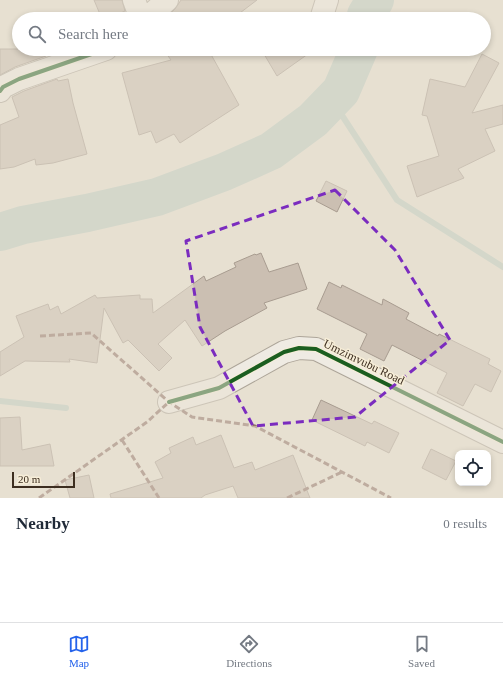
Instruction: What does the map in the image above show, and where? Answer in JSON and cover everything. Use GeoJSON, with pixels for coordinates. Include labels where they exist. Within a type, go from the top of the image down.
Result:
{"type":"FeatureCollection","features":[{"type":"Feature","properties":{"kind":"street"},"geometry":{"type":"LineString","coordinates":[[134,0],[138,12]]}},
{"type":"Feature","properties":{"kind":"street"},"geometry":{"type":"LineString","coordinates":[[154,12],[167,0]]}},
{"type":"Feature","properties":{"kind":"street"},"geometry":{"type":"LineString","coordinates":[[323,12],[327,0]]}},
{"type":"Feature","properties":{"kind":"street"},"geometry":{"type":"LineString","coordinates":[[0,91],[4,87],[19,79],[86,56]]}},
{"type":"Feature","properties":{"kind":"street","name":"Umzimvubu Road"},"geometry":{"type":"LineString","coordinates":[[169,402],[219,388],[284,352],[299,348],[316,349],[503,442]]}},
{"type":"Feature","properties":{"kind":"highlighted area"},"geometry":{"type":"Polygon","coordinates":[[[335,190],[395,250],[450,340],[355,417],[253,426],[200,327],[186,241],[335,190]]]}},
{"type":"Feature","properties":{"kind":"building"},"geometry":{"type":"Polygon","coordinates":[[[94,0],[122,0],[125,11],[123,12],[99,12],[94,0]]]}},
{"type":"Feature","properties":{"kind":"building"},"geometry":{"type":"Polygon","coordinates":[[[181,0],[257,0],[241,12],[172,12],[181,0]]]}},
{"type":"Feature","properties":{"kind":"building"},"geometry":{"type":"Polygon","coordinates":[[[0,49],[12,49],[12,56],[46,56],[15,67],[0,75],[0,49]]]}},
{"type":"Feature","properties":{"kind":"building"},"geometry":{"type":"Polygon","coordinates":[[[168,56],[212,56],[239,105],[180,143],[174,134],[156,143],[151,131],[139,135],[122,73],[171,60],[168,56]]]}},
{"type":"Feature","properties":{"kind":"building"},"geometry":{"type":"Polygon","coordinates":[[[265,56],[305,56],[277,76],[265,56]]]}},
{"type":"Feature","properties":{"kind":"building"},"geometry":{"type":"Polygon","coordinates":[[[481,56],[486,56],[499,63],[472,113],[503,105],[503,124],[485,129],[495,151],[458,169],[464,178],[417,197],[407,166],[439,156],[427,116],[422,115],[430,79],[465,87],[481,56]]]}},
{"type":"Feature","properties":{"kind":"building"},"geometry":{"type":"Polygon","coordinates":[[[57,79],[58,81],[68,79],[87,154],[53,163],[36,165],[35,159],[14,167],[0,169],[0,125],[19,117],[12,97],[57,79]]]}},
{"type":"Feature","properties":{"kind":"building"},"geometry":{"type":"Polygon","coordinates":[[[326,181],[347,191],[337,212],[316,201],[326,181]]]}},
{"type":"Feature","properties":{"kind":"building"},"geometry":{"type":"Polygon","coordinates":[[[261,253],[269,272],[298,263],[307,289],[264,303],[267,308],[225,331],[202,346],[185,320],[158,344],[172,358],[159,371],[128,340],[123,343],[104,308],[97,363],[69,359],[70,362],[25,361],[0,376],[0,352],[24,337],[16,316],[48,304],[50,310],[58,306],[61,314],[95,295],[97,298],[140,295],[140,299],[152,299],[153,313],[204,276],[206,281],[236,267],[234,263],[261,253]]]}},
{"type":"Feature","properties":{"kind":"building"},"geometry":{"type":"Polygon","coordinates":[[[329,282],[341,288],[342,285],[382,305],[383,299],[409,313],[406,319],[438,336],[439,334],[490,359],[488,364],[501,371],[491,392],[475,384],[463,406],[437,393],[447,373],[392,345],[384,361],[360,349],[367,334],[317,309],[329,282]]]}},
{"type":"Feature","properties":{"kind":"building"},"geometry":{"type":"Polygon","coordinates":[[[321,400],[372,424],[374,421],[399,433],[389,453],[367,442],[365,446],[312,420],[321,400]]]}},
{"type":"Feature","properties":{"kind":"building"},"geometry":{"type":"Polygon","coordinates":[[[20,417],[22,450],[50,444],[54,466],[0,466],[0,418],[20,417]]]}},
{"type":"Feature","properties":{"kind":"building"},"geometry":{"type":"Polygon","coordinates":[[[221,435],[234,468],[252,462],[255,470],[293,455],[310,498],[238,498],[233,486],[205,495],[201,498],[111,498],[110,494],[163,478],[155,462],[171,453],[169,448],[193,437],[196,445],[221,435]]]}},
{"type":"Feature","properties":{"kind":"building"},"geometry":{"type":"Polygon","coordinates":[[[431,449],[455,461],[446,480],[422,468],[431,449]]]}},
{"type":"Feature","properties":{"kind":"building"},"geometry":{"type":"Polygon","coordinates":[[[89,475],[94,498],[70,498],[65,480],[89,475]]]}},
{"type":"Feature","properties":{"kind":"waterway"},"geometry":{"type":"LineString","coordinates":[[368,12],[375,0]]}},
{"type":"Feature","properties":{"kind":"waterway"},"geometry":{"type":"LineString","coordinates":[[0,232],[23,225],[87,213],[157,197],[224,172],[271,151],[313,120],[341,91],[356,56]]}},
{"type":"Feature","properties":{"kind":"waterway"},"geometry":{"type":"LineString","coordinates":[[332,100],[397,200],[503,267]]}},
{"type":"Feature","properties":{"kind":"waterway"},"geometry":{"type":"LineString","coordinates":[[0,401],[66,408]]}},
{"type":"Feature","properties":{"kind":"marked path"},"geometry":{"type":"LineString","coordinates":[[40,336],[91,333],[169,402],[192,417],[255,426],[391,498]]}},
{"type":"Feature","properties":{"kind":"marked path"},"geometry":{"type":"LineString","coordinates":[[39,498],[147,422],[169,402]]}},
{"type":"Feature","properties":{"kind":"marked path"},"geometry":{"type":"LineString","coordinates":[[122,440],[159,498]]}},
{"type":"Feature","properties":{"kind":"marked path"},"geometry":{"type":"LineString","coordinates":[[287,498],[342,472]]}},
{"type":"Feature","properties":{"kind":"cycle path"},"geometry":{"type":"LineString","coordinates":[[0,91],[3,87],[19,79],[86,56]]}},
{"type":"Feature","properties":{"kind":"cycle path"},"geometry":{"type":"LineString","coordinates":[[169,402],[219,388],[284,352],[299,348],[316,349],[503,442]]}}]}
